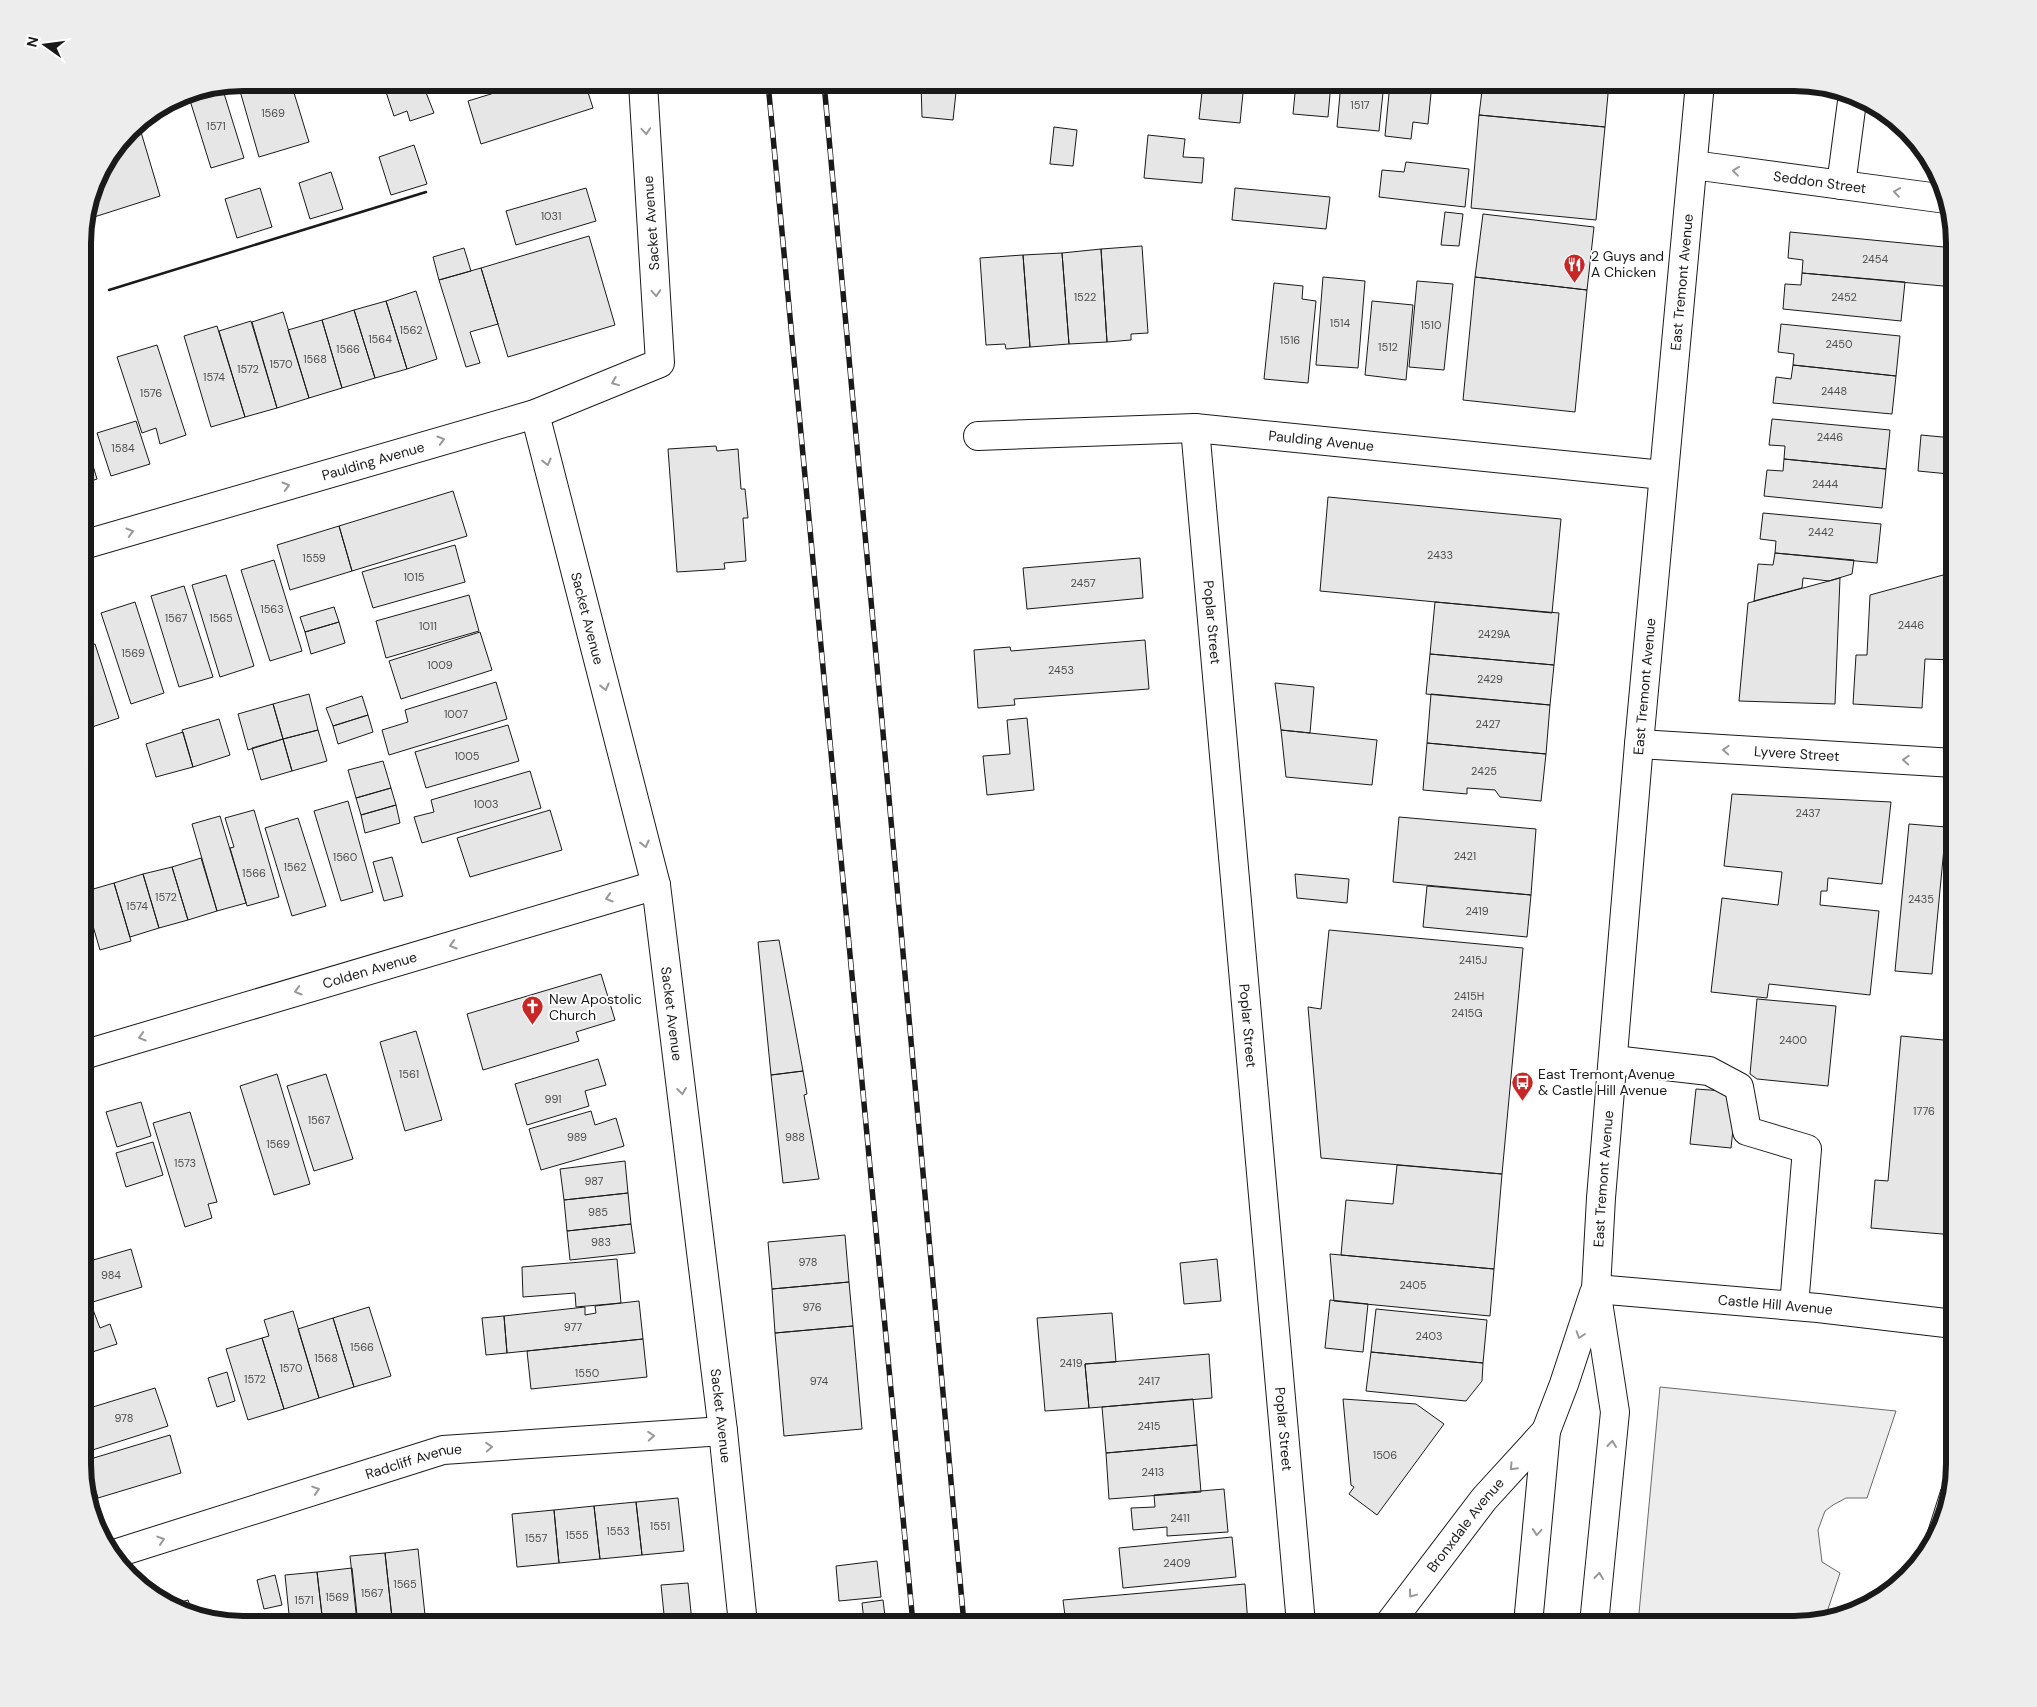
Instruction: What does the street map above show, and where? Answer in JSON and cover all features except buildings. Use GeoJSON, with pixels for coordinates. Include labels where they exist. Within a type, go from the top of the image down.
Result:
{"type":"FeatureCollection","features":[{"type":"Feature","properties":{"kind":"street","name":"East Tremont Avenue"},"geometry":{"type":"LineString","coordinates":[[1595,1616],[1615,1412],[1596,1289],[1601,1198],[1639,744],[1699,91]]}},
{"type":"Feature","properties":{"kind":"street","name":"Sacket Avenue"},"geometry":{"type":"LineString","coordinates":[[644,92],[660,364]]}},
{"type":"Feature","properties":{"kind":"street"},"geometry":{"type":"LineString","coordinates":[[1841,185],[1852,103]]}},
{"type":"Feature","properties":{"kind":"street","name":"Seddon Street"},"geometry":{"type":"LineString","coordinates":[[1693,165],[1939,198]]}},
{"type":"Feature","properties":{"kind":"street","name":"Paulding Avenue"},"geometry":{"type":"LineString","coordinates":[[92,543],[535,414],[660,364]]}},
{"type":"Feature","properties":{"kind":"street","name":"Sacket Avenue"},"geometry":{"type":"LineString","coordinates":[[535,414],[656,885],[724,1431],[742,1616]]}},
{"type":"Feature","properties":{"kind":"street","name":"Paulding Avenue"},"geometry":{"type":"LineString","coordinates":[[978,436],[1195,428],[1663,475]]}},
{"type":"Feature","properties":{"kind":"street","name":"Poplar Street"},"geometry":{"type":"LineString","coordinates":[[1195,428],[1300,1616]]}},
{"type":"Feature","properties":{"kind":"street","name":"Lyvere Street"},"geometry":{"type":"LineString","coordinates":[[1639,744],[1946,763]]}},
{"type":"Feature","properties":{"kind":"street","name":"Colden Avenue"},"geometry":{"type":"LineString","coordinates":[[92,1052],[656,885]]}},
{"type":"Feature","properties":{"kind":"street"},"geometry":{"type":"LineString","coordinates":[[1614,1060],[1709,1071],[1738,1087],[1747,1131],[1808,1149],[1794,1306]]}},
{"type":"Feature","properties":{"kind":"street","name":"East Tremont Avenue"},"geometry":{"type":"LineString","coordinates":[[1529,1616],[1546,1431],[1596,1289]]}},
{"type":"Feature","properties":{"kind":"street","name":"Castle Hill Avenue"},"geometry":{"type":"LineString","coordinates":[[1596,1289],[1794,1306],[1946,1323]]}},
{"type":"Feature","properties":{"kind":"street","name":"Radcliff Avenue"},"geometry":{"type":"LineString","coordinates":[[120,1552],[443,1450],[724,1431]]}},
{"type":"Feature","properties":{"kind":"street","name":"Bronxdale Avenue"},"geometry":{"type":"LineString","coordinates":[[1395,1616],[1484,1499],[1546,1431]]}},
{"type":"Feature","properties":{"kind":"shaded area"},"geometry":{"type":"Polygon","coordinates":[[[1660,1387],[1896,1411],[1867,1498],[1846,1498],[1833,1505],[1825,1511],[1818,1530],[1822,1562],[1840,1573],[1827,1612],[1793,1616],[1639,1616],[1660,1387]]]}},
{"type":"Feature","properties":{"kind":"railway"},"geometry":{"type":"LineString","coordinates":[[769,92],[912,1616]]}},
{"type":"Feature","properties":{"kind":"railway"},"geometry":{"type":"LineString","coordinates":[[825,92],[963,1616]]}},
{"type":"Feature","properties":{"kind":"wall"},"geometry":{"type":"LineString","coordinates":[[109,290],[426,192]]}},
{"type":"Feature","properties":{"kind":"place","name":"2 Guys and A Chicken"},"geometry":{"type":"Point","coordinates":[1575,283]}},
{"type":"Feature","properties":{"kind":"place","name":"New Apostolic Church"},"geometry":{"type":"Point","coordinates":[533,1026]}},
{"type":"Feature","properties":{"kind":"place","name":"East Tremont Avenue & Castle Hill Avenue"},"geometry":{"type":"Point","coordinates":[1522,1101]}}]}
